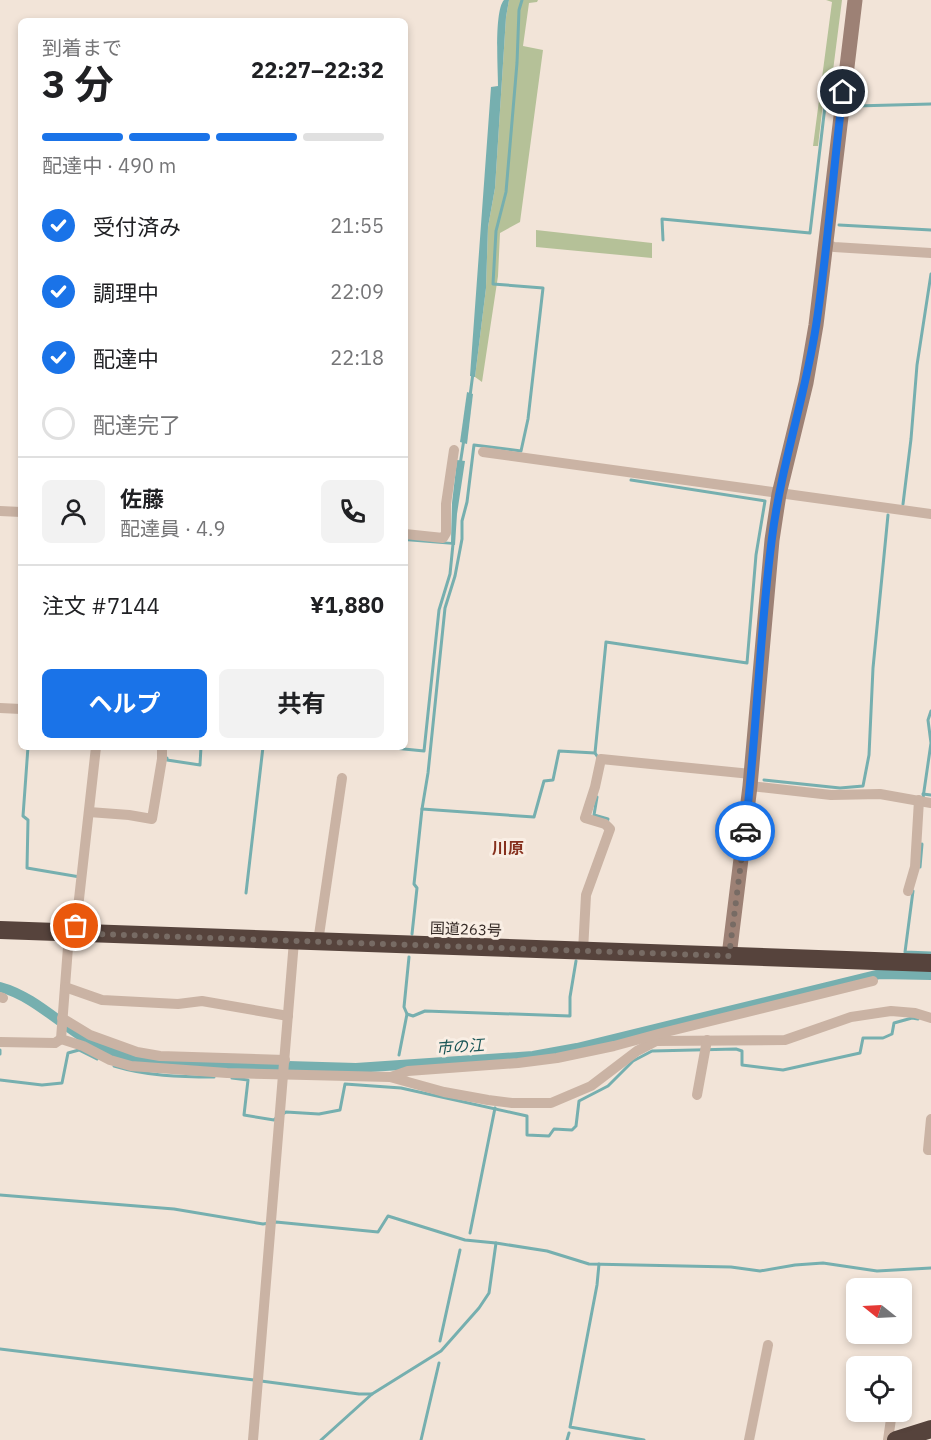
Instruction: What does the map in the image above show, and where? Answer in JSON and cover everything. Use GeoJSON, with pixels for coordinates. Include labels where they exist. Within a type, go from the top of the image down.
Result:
{"type":"FeatureCollection","features":[{"type":"Feature","properties":{"kind":"highway","name":"国道263号"},"geometry":{"type":"LineString","coordinates":[[0,930],[931,963]]}},
{"type":"Feature","properties":{"kind":"highway"},"geometry":{"type":"LineString","coordinates":[[896,1440],[931,1428]]}},
{"type":"Feature","properties":{"kind":"street"},"geometry":{"type":"LineString","coordinates":[[729,956],[751,780],[772,540],[779,494],[806,383],[816,325],[855,0]]}},
{"type":"Feature","properties":{"kind":"street"},"geometry":{"type":"LineString","coordinates":[[825,243],[834,247],[931,253]]}},
{"type":"Feature","properties":{"kind":"street"},"geometry":{"type":"LineString","coordinates":[[408,534],[442,538],[446,533],[446,504],[454,450]]}},
{"type":"Feature","properties":{"kind":"street"},"geometry":{"type":"LineString","coordinates":[[483,452],[931,514]]}},
{"type":"Feature","properties":{"kind":"street"},"geometry":{"type":"LineString","coordinates":[[0,511],[18,512]]}},
{"type":"Feature","properties":{"kind":"street"},"geometry":{"type":"LineString","coordinates":[[0,708],[18,709]]}},
{"type":"Feature","properties":{"kind":"street"},"geometry":{"type":"LineString","coordinates":[[0,1042],[55,1044],[61,1035],[69,933],[76,926],[92,812],[96,750]]}},
{"type":"Feature","properties":{"kind":"street"},"geometry":{"type":"LineString","coordinates":[[92,812],[152,819],[162,750]]}},
{"type":"Feature","properties":{"kind":"street"},"geometry":{"type":"LineString","coordinates":[[583,951],[586,895],[608,826],[585,818],[596,787],[600,762],[751,780],[831,795],[880,794],[925,802],[915,867],[908,891]]}},
{"type":"Feature","properties":{"kind":"street"},"geometry":{"type":"LineString","coordinates":[[318,942],[342,778]]}},
{"type":"Feature","properties":{"kind":"street"},"geometry":{"type":"LineString","coordinates":[[253,1440],[294,941]]}},
{"type":"Feature","properties":{"kind":"street"},"geometry":{"type":"LineString","coordinates":[[390,1077],[408,1071],[518,1063],[568,1056],[873,981]]}},
{"type":"Feature","properties":{"kind":"street"},"geometry":{"type":"LineString","coordinates":[[65,987],[102,1000],[178,1004],[202,1000],[288,1016]]}},
{"type":"Feature","properties":{"kind":"street"},"geometry":{"type":"LineString","coordinates":[[61,1035],[110,1060],[131,1066],[284,1075],[390,1077],[444,1092],[488,1100],[512,1103],[551,1103],[591,1086],[637,1051],[656,1041],[706,1046],[785,1040],[851,1017],[891,1011],[915,1013],[931,1018]]}},
{"type":"Feature","properties":{"kind":"street"},"geometry":{"type":"LineString","coordinates":[[62,1018],[90,1035],[137,1052],[160,1056],[285,1060]]}},
{"type":"Feature","properties":{"kind":"street"},"geometry":{"type":"LineString","coordinates":[[697,1095],[706,1046]]}},
{"type":"Feature","properties":{"kind":"street"},"geometry":{"type":"LineString","coordinates":[[931,1119],[928,1150],[931,1150]]}},
{"type":"Feature","properties":{"kind":"street"},"geometry":{"type":"LineString","coordinates":[[749,1440],[768,1345]]}},
{"type":"Feature","properties":{"kind":"street"},"geometry":{"type":"LineString","coordinates":[[888,1440],[891,1422]]}},
{"type":"Feature","properties":{"kind":"green space"},"geometry":{"type":"Polygon","coordinates":[[[509,0],[538,0],[529,3],[523,46],[543,50],[520,222],[500,233],[498,276],[482,382],[475,377],[486,288],[488,227],[495,188],[509,0]]]}},
{"type":"Feature","properties":{"kind":"green space"},"geometry":{"type":"Polygon","coordinates":[[[826,0],[842,0],[829,102],[823,103],[818,146],[813,146],[832,2],[826,0]]]}},
{"type":"Feature","properties":{"kind":"green space"},"geometry":{"type":"Polygon","coordinates":[[[536,230],[652,243],[652,258],[536,247],[536,230]]]}},
{"type":"Feature","properties":{"kind":"water"},"geometry":{"type":"Polygon","coordinates":[[[504,0],[509,0],[495,188],[488,227],[486,288],[475,377],[470,376],[491,87],[498,86],[498,28],[504,0]]]}},
{"type":"Feature","properties":{"kind":"water"},"geometry":{"type":"Polygon","coordinates":[[[467,392],[473,394],[467,444],[460,442],[467,392]]]}},
{"type":"Feature","properties":{"kind":"water"},"geometry":{"type":"Polygon","coordinates":[[[457,460],[465,461],[455,545],[408,541],[408,538],[451,542],[452,503],[457,460]]]}},
{"type":"Feature","properties":{"kind":"waterway"},"geometry":{"type":"LineString","coordinates":[[412,934],[417,888],[414,884],[445,608],[455,576],[462,539],[462,521],[467,502],[474,445],[521,451],[528,419],[543,288],[493,284],[496,231],[506,192],[519,10],[522,0]]}},
{"type":"Feature","properties":{"kind":"waterway"},"geometry":{"type":"LineString","coordinates":[[855,106],[931,104]]}},
{"type":"Feature","properties":{"kind":"waterway"},"geometry":{"type":"LineString","coordinates":[[663,240],[662,219],[810,233],[825,106]]}},
{"type":"Feature","properties":{"kind":"waterway"},"geometry":{"type":"LineString","coordinates":[[839,225],[931,230]]}},
{"type":"Feature","properties":{"kind":"waterway"},"geometry":{"type":"LineString","coordinates":[[903,504],[917,365],[931,274]]}},
{"type":"Feature","properties":{"kind":"waterway"},"geometry":{"type":"LineString","coordinates":[[470,396],[473,373]]}},
{"type":"Feature","properties":{"kind":"waterway"},"geometry":{"type":"LineString","coordinates":[[460,465],[464,439]]}},
{"type":"Feature","properties":{"kind":"waterway"},"geometry":{"type":"LineString","coordinates":[[599,759],[595,753],[606,642],[747,663],[756,555],[765,501],[631,480]]}},
{"type":"Feature","properties":{"kind":"waterway"},"geometry":{"type":"LineString","coordinates":[[764,780],[840,788],[863,786],[869,755],[873,668],[888,515]]}},
{"type":"Feature","properties":{"kind":"waterway"},"geometry":{"type":"LineString","coordinates":[[408,749],[424,751],[439,610],[450,574],[453,544]]}},
{"type":"Feature","properties":{"kind":"waterway"},"geometry":{"type":"LineString","coordinates":[[923,798],[931,743],[928,720],[931,711]]}},
{"type":"Feature","properties":{"kind":"waterway"},"geometry":{"type":"LineString","coordinates":[[28,750],[23,816],[28,820],[27,868],[80,877]]}},
{"type":"Feature","properties":{"kind":"waterway"},"geometry":{"type":"LineString","coordinates":[[167,758],[167,760],[200,765],[201,750]]}},
{"type":"Feature","properties":{"kind":"waterway"},"geometry":{"type":"LineString","coordinates":[[246,893],[263,750]]}},
{"type":"Feature","properties":{"kind":"waterway"},"geometry":{"type":"LineString","coordinates":[[422,809],[534,817],[544,781],[553,780],[559,751],[595,753]]}},
{"type":"Feature","properties":{"kind":"waterway"},"geometry":{"type":"LineString","coordinates":[[923,794],[931,795]]}},
{"type":"Feature","properties":{"kind":"waterway"},"geometry":{"type":"LineString","coordinates":[[597,797],[594,815],[608,819],[607,823]]}},
{"type":"Feature","properties":{"kind":"waterway"},"geometry":{"type":"LineString","coordinates":[[920,867],[922,844]]}},
{"type":"Feature","properties":{"kind":"waterway"},"geometry":{"type":"LineString","coordinates":[[913,891],[905,952],[931,953]]}},
{"type":"Feature","properties":{"kind":"waterway"},"geometry":{"type":"LineString","coordinates":[[407,1014],[404,1007],[409,957]]}},
{"type":"Feature","properties":{"kind":"waterway"},"geometry":{"type":"LineString","coordinates":[[399,1055],[407,1014],[413,1016],[425,1011],[570,1016],[570,997],[576,961]]}},
{"type":"Feature","properties":{"kind":"waterway","name":"市の江"},"geometry":{"type":"LineString","coordinates":[[0,987],[33,1002],[92,1043],[142,1060],[356,1068],[533,1056],[577,1048],[880,974],[931,975]]}},
{"type":"Feature","properties":{"kind":"waterway"},"geometry":{"type":"LineString","coordinates":[[283,1114],[286,1112],[319,1114],[340,1110],[345,1084],[401,1088],[527,1116],[527,1135],[549,1136],[554,1129],[572,1130],[576,1126],[579,1101],[608,1086],[633,1061],[652,1051],[736,1049],[742,1051],[742,1065],[783,1070],[860,1053],[863,1038],[883,1038],[892,1034],[894,1023],[912,1018],[918,1019]]}},
{"type":"Feature","properties":{"kind":"waterway"},"geometry":{"type":"LineString","coordinates":[[0,1080],[42,1085],[62,1083],[68,1053],[79,1050],[97,1059]]}},
{"type":"Feature","properties":{"kind":"waterway"},"geometry":{"type":"LineString","coordinates":[[114,1066],[163,1075],[214,1077]]}},
{"type":"Feature","properties":{"kind":"waterway"},"geometry":{"type":"LineString","coordinates":[[232,1078],[248,1080],[244,1115],[274,1120],[277,1117]]}},
{"type":"Feature","properties":{"kind":"waterway"},"geometry":{"type":"LineString","coordinates":[[470,1233],[495,1108]]}},
{"type":"Feature","properties":{"kind":"waterway"},"geometry":{"type":"LineString","coordinates":[[0,1195],[174,1209],[263,1224],[276,1222],[378,1232],[388,1216],[465,1240],[496,1243]]}},
{"type":"Feature","properties":{"kind":"waterway"},"geometry":{"type":"LineString","coordinates":[[321,1440],[372,1394],[441,1351],[479,1308],[489,1293],[496,1243],[547,1251],[589,1264],[731,1267],[760,1271],[823,1263],[877,1271],[931,1268]]}},
{"type":"Feature","properties":{"kind":"waterway"},"geometry":{"type":"LineString","coordinates":[[440,1341],[460,1250]]}},
{"type":"Feature","properties":{"kind":"waterway"},"geometry":{"type":"LineString","coordinates":[[599,1264],[570,1427],[644,1440]]}},
{"type":"Feature","properties":{"kind":"waterway"},"geometry":{"type":"LineString","coordinates":[[0,1349],[254,1380]]}},
{"type":"Feature","properties":{"kind":"waterway"},"geometry":{"type":"LineString","coordinates":[[421,1440],[439,1363]]}},
{"type":"Feature","properties":{"kind":"waterway"},"geometry":{"type":"LineString","coordinates":[[261,1381],[372,1394]]}},
{"type":"Feature","properties":{"kind":"waterway"},"geometry":{"type":"LineString","coordinates":[[567,1440],[569,1433]]}},
{"type":"Feature","properties":{"kind":"way so far"},"geometry":{"type":"LineString","coordinates":[[76,926],[69,933],[729,956],[745,831]]}},
{"type":"Feature","properties":{"kind":"district","name":"川原"},"geometry":{"type":"Point","coordinates":[508,848]}},
{"type":"Feature","properties":{"kind":"route"},"geometry":{"type":"LineString","coordinates":[[745,831],[772,540],[779,494],[806,383],[816,325],[843,92]]}}]}
